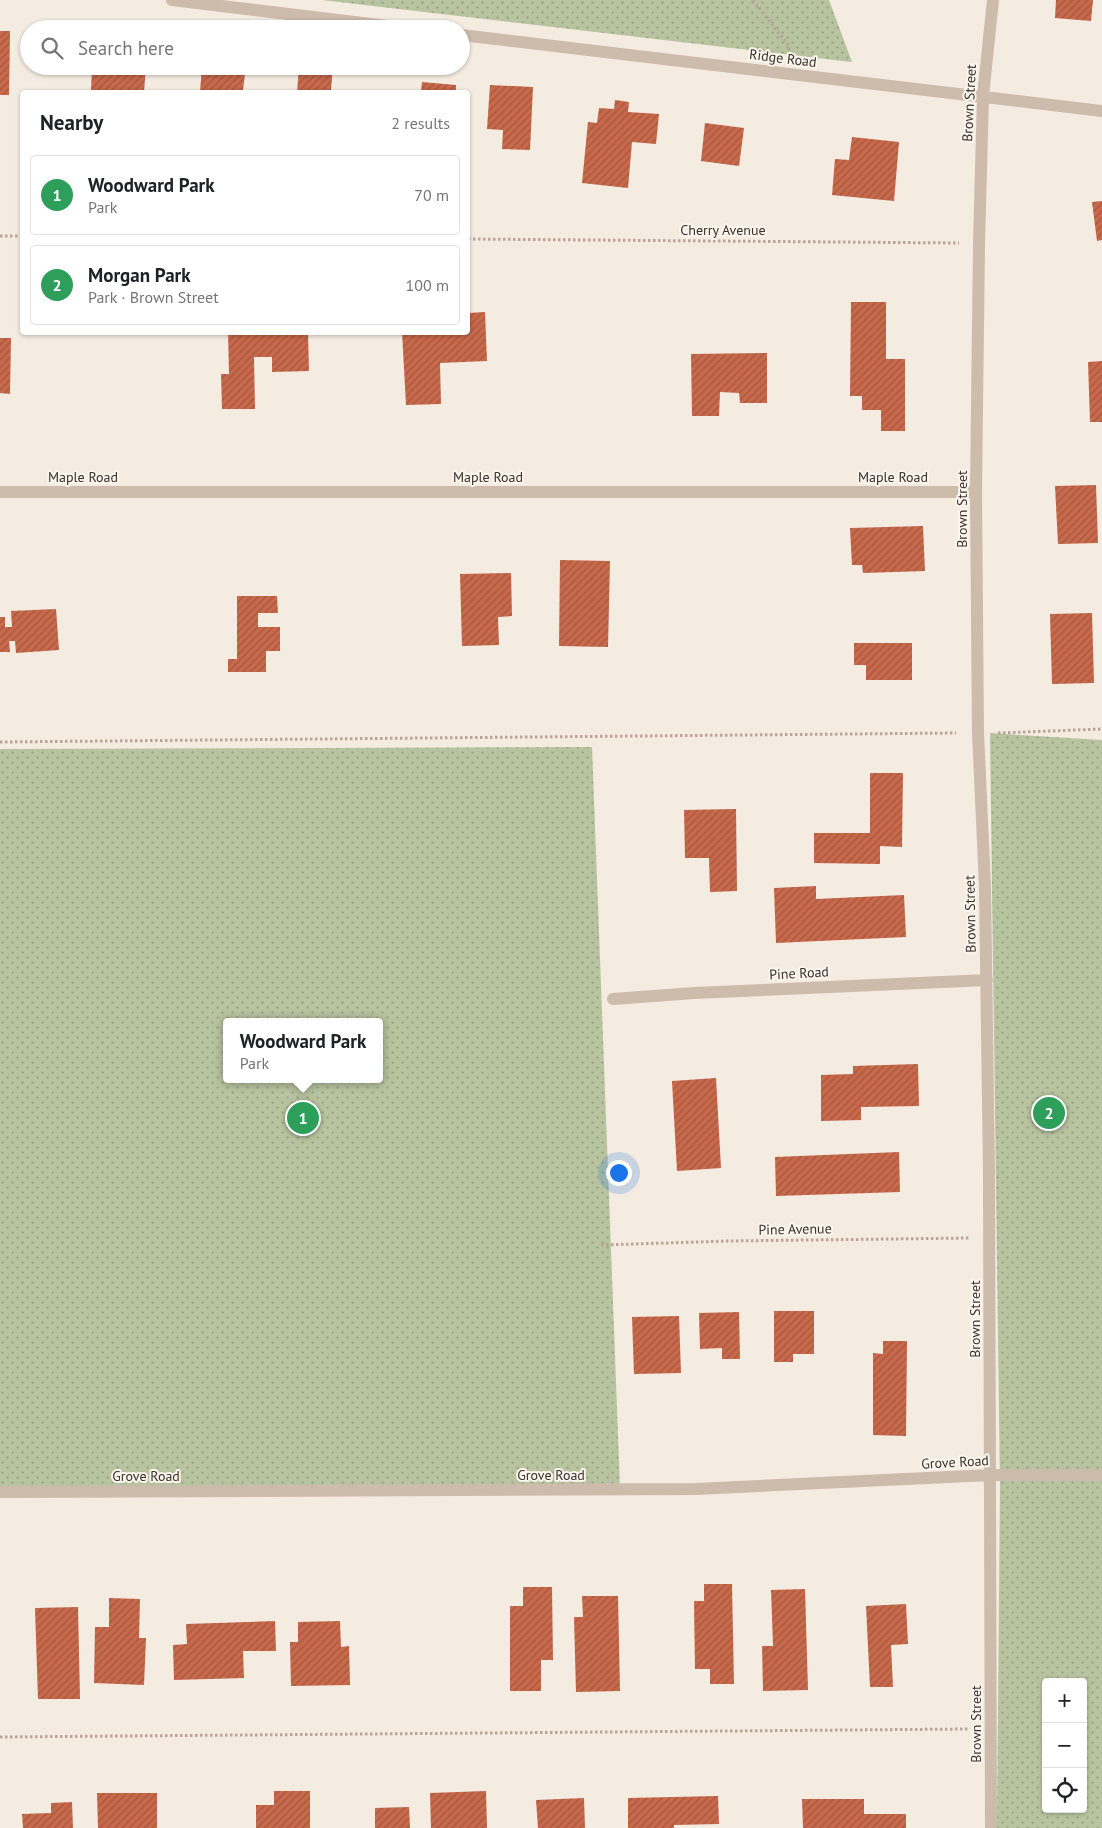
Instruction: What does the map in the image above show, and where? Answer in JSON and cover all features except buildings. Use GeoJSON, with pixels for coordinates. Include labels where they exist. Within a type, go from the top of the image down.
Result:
{"type":"FeatureCollection","features":[{"type":"Feature","properties":{"kind":"street"},"geometry":{"type":"LineString","coordinates":[[172,0],[338,20]]}},
{"type":"Feature","properties":{"kind":"street","name":"Brown Street"},"geometry":{"type":"LineString","coordinates":[[991,1828],[991,1475],[987,980],[978,733],[976,492],[983,96],[993,0]]}},
{"type":"Feature","properties":{"kind":"street","name":"Ridge Road"},"geometry":{"type":"LineString","coordinates":[[470,36],[1102,111]]}},
{"type":"Feature","properties":{"kind":"street","name":"Maple Road"},"geometry":{"type":"LineString","coordinates":[[0,492],[976,492]]}},
{"type":"Feature","properties":{"kind":"street","name":"Pine Road"},"geometry":{"type":"LineString","coordinates":[[613,999],[987,980]]}},
{"type":"Feature","properties":{"kind":"street","name":"Grove Road"},"geometry":{"type":"LineString","coordinates":[[0,1492],[682,1489],[991,1475],[1102,1475]]}},
{"type":"Feature","properties":{"kind":"path"},"geometry":{"type":"LineString","coordinates":[[753,0],[788,45],[793,74]]}},
{"type":"Feature","properties":{"kind":"path"},"geometry":{"type":"LineString","coordinates":[[0,236],[20,236]]}},
{"type":"Feature","properties":{"kind":"path","name":"Cherry Avenue"},"geometry":{"type":"LineString","coordinates":[[470,239],[979,243]]}},
{"type":"Feature","properties":{"kind":"path"},"geometry":{"type":"LineString","coordinates":[[0,742],[978,733],[1102,729]]}},
{"type":"Feature","properties":{"kind":"path","name":"Pine Avenue"},"geometry":{"type":"LineString","coordinates":[[601,1245],[729,1241],[989,1238]]}},
{"type":"Feature","properties":{"kind":"path"},"geometry":{"type":"LineString","coordinates":[[0,1737],[991,1729]]}},
{"type":"Feature","properties":{"kind":"green space"},"geometry":{"type":"Polygon","coordinates":[[[322,0],[829,0],[852,62],[851,62],[322,0]]]}},
{"type":"Feature","properties":{"kind":"green space"},"geometry":{"type":"Polygon","coordinates":[[[990,733],[1102,740],[1102,1828],[997,1828],[1000,1486],[990,733]]]}},
{"type":"Feature","properties":{"kind":"green space"},"geometry":{"type":"Polygon","coordinates":[[[592,747],[620,1488],[0,1488],[0,749],[592,747]]]}},
{"type":"Feature","properties":{"kind":"place","name":"Morgan Park"},"geometry":{"type":"Point","coordinates":[1049,1113]}},
{"type":"Feature","properties":{"kind":"place","name":"Woodward Park"},"geometry":{"type":"Point","coordinates":[303,1118]}}]}
